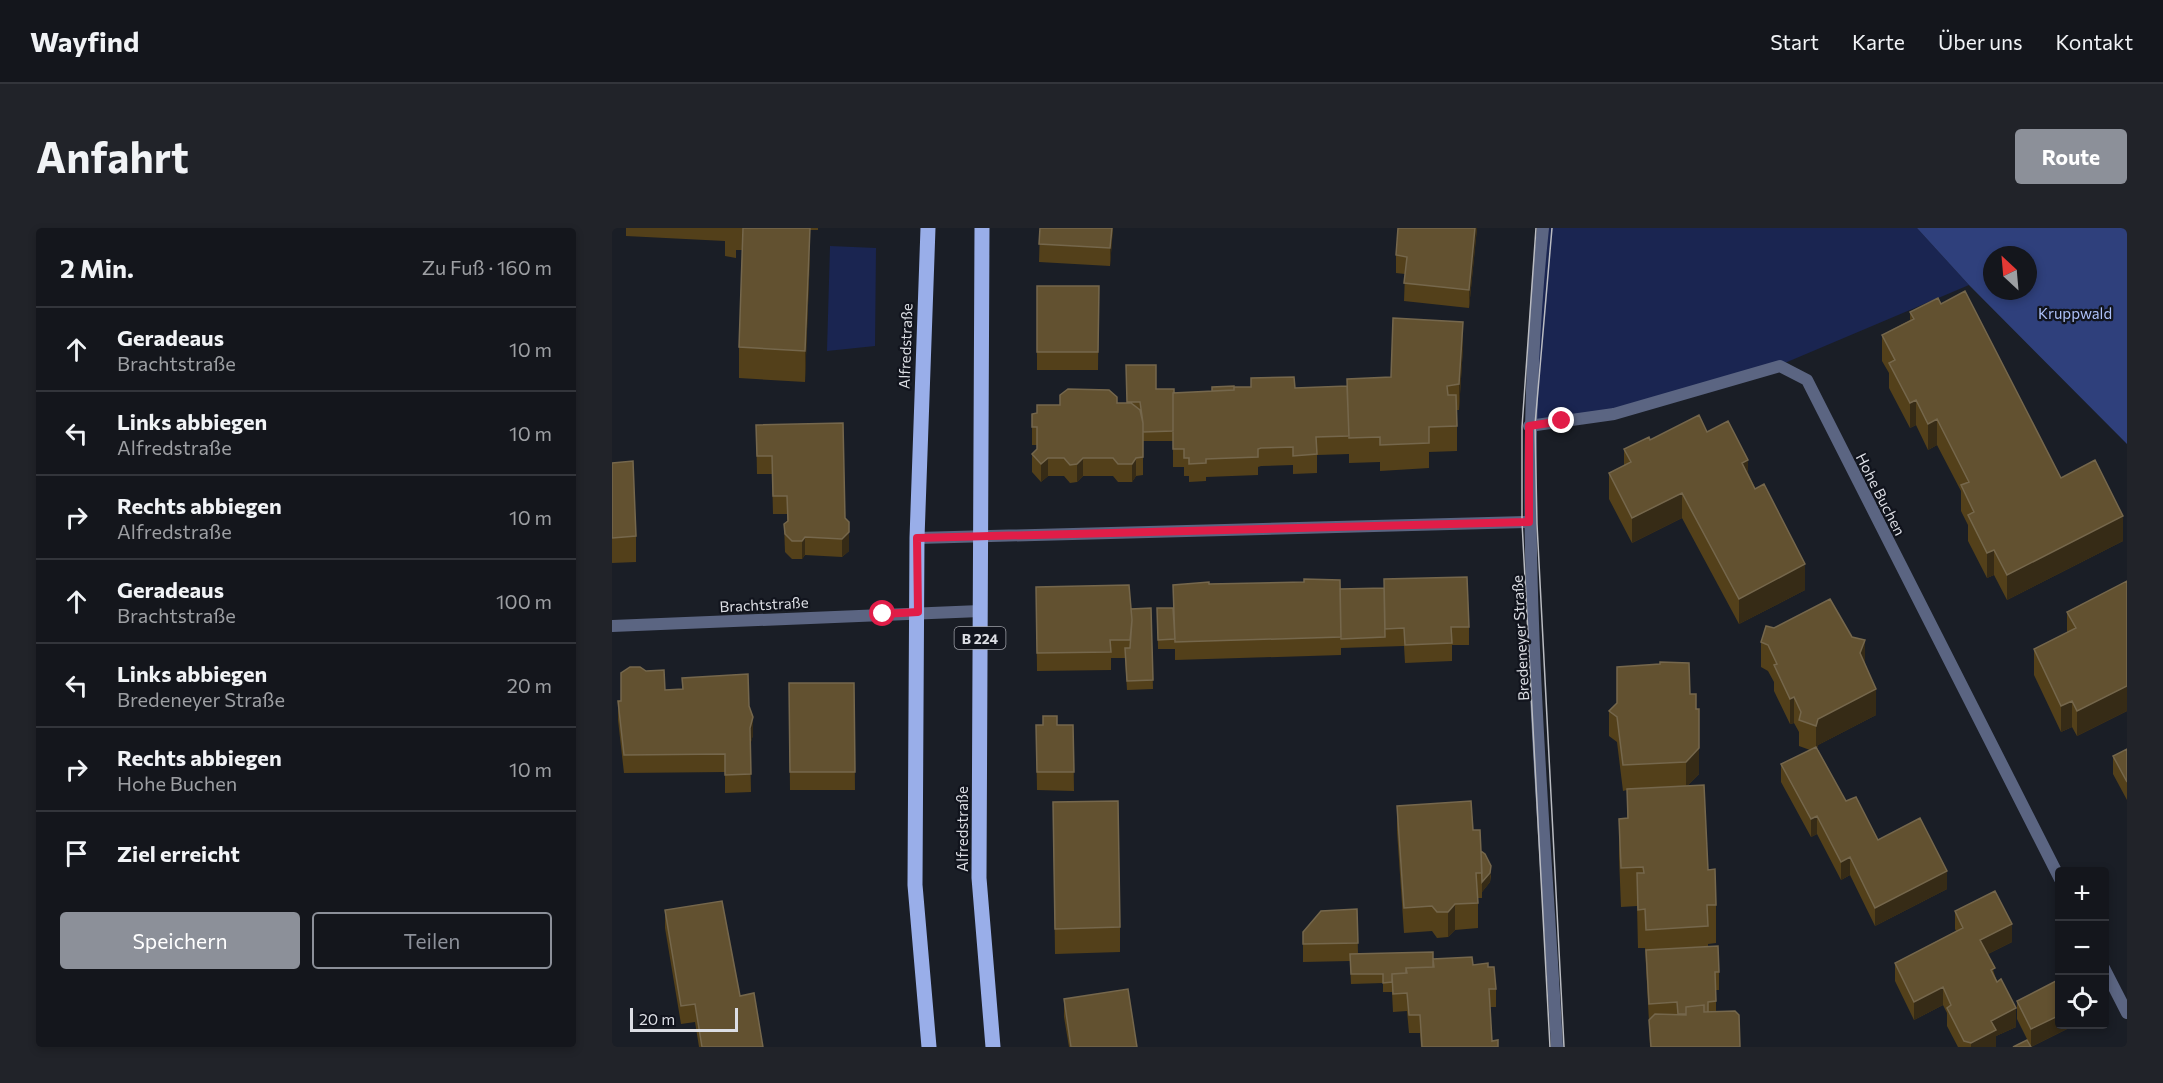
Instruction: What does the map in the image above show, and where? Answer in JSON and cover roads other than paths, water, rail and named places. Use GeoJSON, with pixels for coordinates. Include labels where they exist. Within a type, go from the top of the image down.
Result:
{"type":"FeatureCollection","features":[{"type":"Feature","properties":{"kind":"main road","name":"Alfredstraße"},"geometry":{"type":"LineString","coordinates":[[928,228],[917,538],[915,885],[929,1047]]}},
{"type":"Feature","properties":{"kind":"main road","name":"Alfredstraße"},"geometry":{"type":"LineString","coordinates":[[981,228],[979,878],[993,1047]]}},
{"type":"Feature","properties":{"kind":"street","name":"Bredeneyer Straße"},"geometry":{"type":"LineString","coordinates":[[1543,228],[1529,426],[1529,522],[1557,1047]]}},
{"type":"Feature","properties":{"kind":"street","name":"Hohe Buchen"},"geometry":{"type":"LineString","coordinates":[[1529,426],[1614,414],[1780,366],[1807,380],[2055,869]]}},
{"type":"Feature","properties":{"kind":"street"},"geometry":{"type":"LineString","coordinates":[[917,538],[1529,522]]}},
{"type":"Feature","properties":{"kind":"street"},"geometry":{"type":"LineString","coordinates":[[918,612],[980,611]]}},
{"type":"Feature","properties":{"kind":"street","name":"Brachtstraße"},"geometry":{"type":"LineString","coordinates":[[612,626],[918,612]]}},
{"type":"Feature","properties":{"kind":"street"},"geometry":{"type":"LineString","coordinates":[[2108,975],[2127,1013]]}},
{"type":"Feature","properties":{"kind":"tram line"},"geometry":{"type":"LineString","coordinates":[[1536,228],[1522,427],[1522,522],[1550,1047]]}},
{"type":"Feature","properties":{"kind":"tram line"},"geometry":{"type":"LineString","coordinates":[[1552,228],[1535,425],[1537,524],[1564,1047]]}},
{"type":"Feature","properties":{"kind":"park label","name":"Kruppwald"},"geometry":{"type":"Point","coordinates":[2075,313]}}]}
